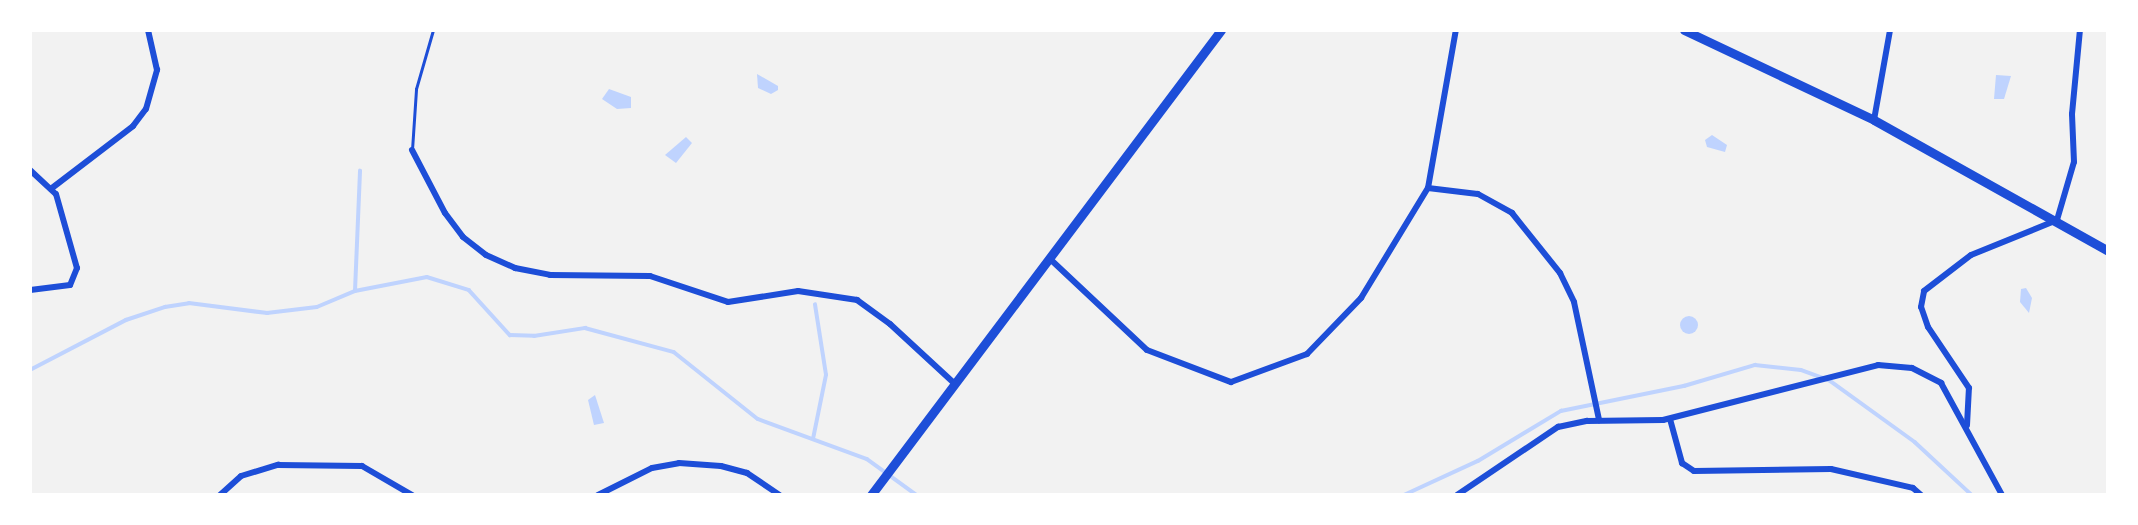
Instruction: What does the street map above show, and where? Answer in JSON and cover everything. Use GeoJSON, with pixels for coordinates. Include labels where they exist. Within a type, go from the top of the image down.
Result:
{"type":"FeatureCollection","features":[{"type":"Feature","properties":{"kind":"main road"},"geometry":{"type":"LineString","coordinates":[[871,495],[1047,256],[1221,30]]}},
{"type":"Feature","properties":{"kind":"main road"},"geometry":{"type":"LineString","coordinates":[[1684,30],[1874,120],[2057,220],[2108,251]]}},
{"type":"Feature","properties":{"kind":"street"},"geometry":{"type":"LineString","coordinates":[[52,188],[133,126],[146,109],[157,70],[148,30]]}},
{"type":"Feature","properties":{"kind":"street"},"geometry":{"type":"LineString","coordinates":[[1047,256],[1147,350],[1231,382],[1307,354],[1361,298],[1428,188],[1456,30]]}},
{"type":"Feature","properties":{"kind":"street"},"geometry":{"type":"LineString","coordinates":[[1874,120],[1890,30]]}},
{"type":"Feature","properties":{"kind":"street"},"geometry":{"type":"LineString","coordinates":[[1967,425],[1969,388],[1928,327],[1921,307],[1924,291],[1971,255],[2057,220],[2074,162],[2072,114],[2080,30]]}},
{"type":"Feature","properties":{"kind":"street"},"geometry":{"type":"LineString","coordinates":[[412,150],[445,213],[463,237],[486,255],[515,268],[550,275],[650,276],[728,302],[797,291],[857,300],[890,324],[954,383]]}},
{"type":"Feature","properties":{"kind":"street"},"geometry":{"type":"LineString","coordinates":[[30,170],[52,188],[77,268],[74,282],[30,290]]}},
{"type":"Feature","properties":{"kind":"street"},"geometry":{"type":"LineString","coordinates":[[1428,188],[1479,194],[1512,213],[1560,273],[1574,302],[1598,417]]}},
{"type":"Feature","properties":{"kind":"street"},"geometry":{"type":"LineString","coordinates":[[1457,495],[1558,427],[1598,417],[1670,419],[1846,370],[1888,365],[1923,372],[1941,383],[1967,425],[2002,495]]}},
{"type":"Feature","properties":{"kind":"street"},"geometry":{"type":"LineString","coordinates":[[1670,419],[1682,463],[1694,471],[1830,469],[1913,488],[1921,495]]}},
{"type":"Feature","properties":{"kind":"street"},"geometry":{"type":"LineString","coordinates":[[598,495],[652,468],[679,463],[721,466],[747,473],[780,495]]}},
{"type":"Feature","properties":{"kind":"street"},"geometry":{"type":"LineString","coordinates":[[220,495],[241,476],[278,465],[362,466],[412,495]]}},
{"type":"Feature","properties":{"kind":"lane"},"geometry":{"type":"LineString","coordinates":[[412,150],[416,89],[433,30]]}},
{"type":"Feature","properties":{"kind":"water"},"geometry":{"type":"Polygon","coordinates":[[[757,74],[778,86],[778,90],[771,94],[758,88],[757,74]]]}},
{"type":"Feature","properties":{"kind":"water"},"geometry":{"type":"Polygon","coordinates":[[[1996,75],[2011,76],[2004,99],[1994,99],[1996,75]]]}},
{"type":"Feature","properties":{"kind":"water"},"geometry":{"type":"Polygon","coordinates":[[[609,89],[631,97],[631,108],[617,109],[602,99],[609,89]]]}},
{"type":"Feature","properties":{"kind":"water"},"geometry":{"type":"Polygon","coordinates":[[[1712,135],[1727,145],[1725,152],[1707,147],[1705,140],[1712,135]]]}},
{"type":"Feature","properties":{"kind":"water"},"geometry":{"type":"Polygon","coordinates":[[[686,137],[692,143],[676,163],[665,155],[686,137]]]}},
{"type":"Feature","properties":{"kind":"water"},"geometry":{"type":"Polygon","coordinates":[[[2026,288],[2032,298],[2029,313],[2020,302],[2021,289],[2026,288]]]}},
{"type":"Feature","properties":{"kind":"water"},"geometry":{"type":"Polygon","coordinates":[[[1685,316],[1693,316],[1698,325],[1696,332],[1685,334],[1680,329],[1680,321],[1685,316]]]}},
{"type":"Feature","properties":{"kind":"water"},"geometry":{"type":"Polygon","coordinates":[[[595,395],[604,423],[594,425],[588,400],[595,395]]]}},
{"type":"Feature","properties":{"kind":"waterway"},"geometry":{"type":"LineString","coordinates":[[355,291],[360,171]]}},
{"type":"Feature","properties":{"kind":"waterway"},"geometry":{"type":"LineString","coordinates":[[30,370],[126,320],[165,307],[189,303],[267,313],[317,307],[355,291],[427,277],[469,290],[510,335],[534,336],[585,328],[674,352],[758,419],[867,459],[917,495]]}},
{"type":"Feature","properties":{"kind":"waterway"},"geometry":{"type":"LineString","coordinates":[[813,439],[826,375],[815,305]]}},
{"type":"Feature","properties":{"kind":"waterway"},"geometry":{"type":"LineString","coordinates":[[1404,495],[1478,461],[1561,411],[1684,386],[1755,365],[1801,370],[1829,380],[1915,442],[1972,495]]}}]}
